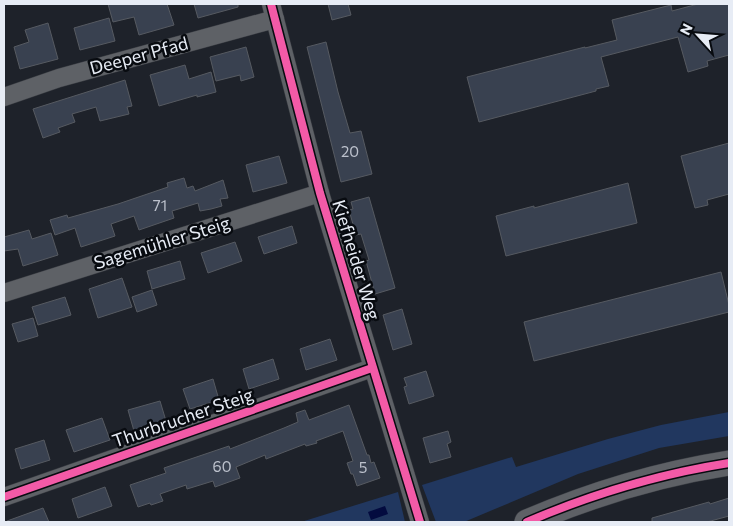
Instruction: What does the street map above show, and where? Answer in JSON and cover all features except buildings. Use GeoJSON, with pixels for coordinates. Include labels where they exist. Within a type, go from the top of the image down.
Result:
{"type":"FeatureCollection","features":[{"type":"Feature","properties":{"kind":"main road"},"geometry":{"type":"LineString","coordinates":[[527,522],[606,492],[679,472],[729,463]]}},
{"type":"Feature","properties":{"kind":"street","name":"Deeper Pfad"},"geometry":{"type":"LineString","coordinates":[[4,97],[273,11]]}},
{"type":"Feature","properties":{"kind":"street","name":"Kiefheider Weg"},"geometry":{"type":"LineString","coordinates":[[273,11],[320,193],[420,522]]}},
{"type":"Feature","properties":{"kind":"street","name":"Sagemühler Steig"},"geometry":{"type":"LineString","coordinates":[[4,293],[320,193]]}},
{"type":"Feature","properties":{"kind":"street","name":"Thurbrucher Steig"},"geometry":{"type":"LineString","coordinates":[[4,497],[372,368]]}},
{"type":"Feature","properties":{"kind":"shaded area"},"geometry":{"type":"Polygon","coordinates":[[[729,412],[729,436],[659,448],[578,474],[464,522],[436,522],[422,485],[512,457],[516,467],[661,425],[729,412]]]}},
{"type":"Feature","properties":{"kind":"shaded area"},"geometry":{"type":"Polygon","coordinates":[[[398,492],[405,522],[301,522],[398,492]]]}},
{"type":"Feature","properties":{"kind":"shaded area"},"geometry":{"type":"Polygon","coordinates":[[[385,506],[388,514],[371,520],[368,512],[385,506]]]}},
{"type":"Feature","properties":{"kind":"cycle path"},"geometry":{"type":"LineString","coordinates":[[271,4],[320,193],[420,522]]}},
{"type":"Feature","properties":{"kind":"cycle path"},"geometry":{"type":"LineString","coordinates":[[4,497],[372,368]]}},
{"type":"Feature","properties":{"kind":"cycle path"},"geometry":{"type":"LineString","coordinates":[[527,522],[626,486],[677,473],[729,463]]}}]}
